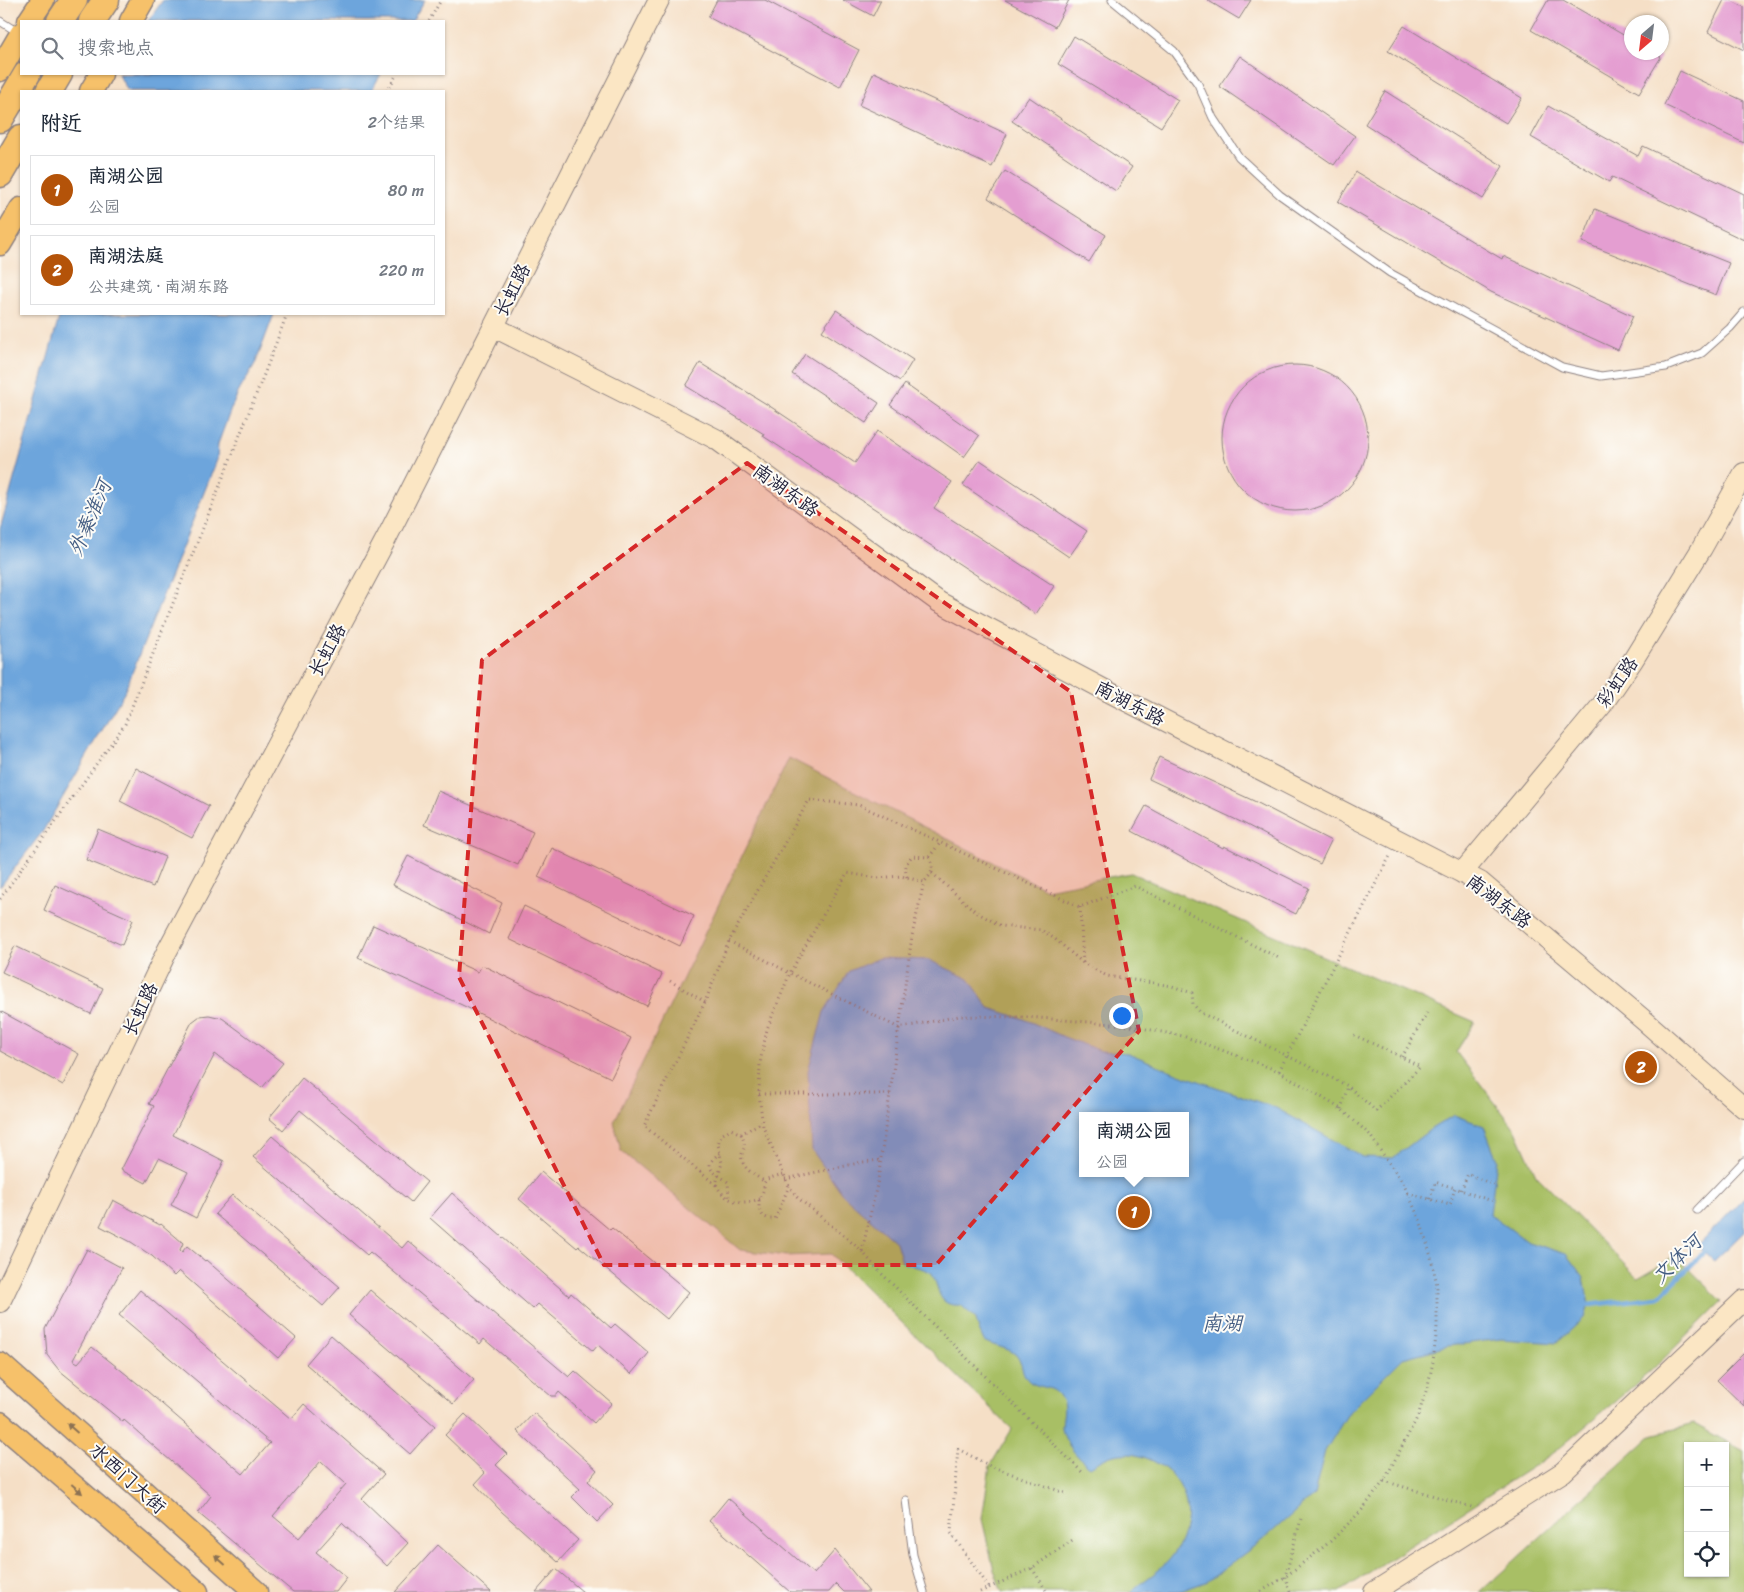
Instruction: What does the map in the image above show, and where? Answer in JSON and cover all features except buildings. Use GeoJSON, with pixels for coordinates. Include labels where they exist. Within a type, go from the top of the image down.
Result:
{"type":"FeatureCollection","features":[{"type":"Feature","properties":{"kind":"highway"},"geometry":{"type":"LineString","coordinates":[[61,20],[74,0]]}},
{"type":"Feature","properties":{"kind":"highway"},"geometry":{"type":"LineString","coordinates":[[93,20],[106,0]]}},
{"type":"Feature","properties":{"kind":"highway"},"geometry":{"type":"LineString","coordinates":[[0,119],[26,75]]}},
{"type":"Feature","properties":{"kind":"highway"},"geometry":{"type":"LineString","coordinates":[[50,90],[58,75]]}},
{"type":"Feature","properties":{"kind":"highway"},"geometry":{"type":"LineString","coordinates":[[0,174],[20,140]]}},
{"type":"Feature","properties":{"kind":"main road"},"geometry":{"type":"LineString","coordinates":[[30,20],[43,0]]}},
{"type":"Feature","properties":{"kind":"main road"},"geometry":{"type":"LineString","coordinates":[[132,20],[143,0]]}},
{"type":"Feature","properties":{"kind":"main road"},"geometry":{"type":"LineString","coordinates":[[0,70],[20,36]]}},
{"type":"Feature","properties":{"kind":"main road"},"geometry":{"type":"LineString","coordinates":[[92,90],[100,75]]}},
{"type":"Feature","properties":{"kind":"main road"},"geometry":{"type":"LineString","coordinates":[[0,244],[20,210]]}},
{"type":"Feature","properties":{"kind":"main road","name":"水西门大街"},"geometry":{"type":"LineString","coordinates":[[0,1364],[256,1592]]}},
{"type":"Feature","properties":{"kind":"main road"},"geometry":{"type":"LineString","coordinates":[[0,1423],[197,1592]]}},
{"type":"Feature","properties":{"kind":"street","name":"长虹路"},"geometry":{"type":"LineString","coordinates":[[0,1302],[167,951],[386,539],[658,0]]}},
{"type":"Feature","properties":{"kind":"street","name":"南湖东路"},"geometry":{"type":"LineString","coordinates":[[494,327],[716,439],[939,602],[1107,691],[1480,882],[1646,1022],[1744,1108]]}},
{"type":"Feature","properties":{"kind":"street","name":"彩虹路"},"geometry":{"type":"LineString","coordinates":[[1462,873],[1602,705],[1633,660],[1697,556],[1744,473]]}},
{"type":"Feature","properties":{"kind":"street"},"geometry":{"type":"LineString","coordinates":[[1374,1592],[1562,1472],[1744,1300]]}},
{"type":"Feature","properties":{"kind":"lane"},"geometry":{"type":"LineString","coordinates":[[1112,0],[1174,51],[1198,84],[1213,118],[1239,157],[1280,195],[1390,273],[1562,367],[1601,376],[1666,368],[1702,353],[1730,328],[1744,312]]}},
{"type":"Feature","properties":{"kind":"lane"},"geometry":{"type":"LineString","coordinates":[[0,21],[20,33]]}},
{"type":"Feature","properties":{"kind":"lane"},"geometry":{"type":"LineString","coordinates":[[1697,1210],[1744,1161]]}},
{"type":"Feature","properties":{"kind":"lane"},"geometry":{"type":"LineString","coordinates":[[906,1500],[913,1555],[924,1592]]}},
{"type":"Feature","properties":{"kind":"path"},"geometry":{"type":"LineString","coordinates":[[430,20],[442,0]]}},
{"type":"Feature","properties":{"kind":"path"},"geometry":{"type":"LineString","coordinates":[[388,90],[396,75]]}},
{"type":"Feature","properties":{"kind":"path"},"geometry":{"type":"LineString","coordinates":[[0,899],[125,724],[286,315]]}},
{"type":"Feature","properties":{"kind":"path"},"geometry":{"type":"LineString","coordinates":[[760,1198],[748,1203],[729,1199],[722,1195],[716,1185],[644,1126],[705,1002],[729,941],[809,800],[859,805],[1080,907],[1135,886],[1281,959]]}},
{"type":"Feature","properties":{"kind":"path"},"geometry":{"type":"LineString","coordinates":[[1279,1071],[1398,840]]}},
{"type":"Feature","properties":{"kind":"path"},"geometry":{"type":"LineString","coordinates":[[929,857],[940,843]]}},
{"type":"Feature","properties":{"kind":"path"},"geometry":{"type":"LineString","coordinates":[[907,878],[905,870],[907,862],[912,856],[929,857]]}},
{"type":"Feature","properties":{"kind":"path"},"geometry":{"type":"LineString","coordinates":[[862,1251],[881,1160],[912,936],[924,882],[932,873],[932,864],[929,857]]}},
{"type":"Feature","properties":{"kind":"path"},"geometry":{"type":"LineString","coordinates":[[924,882],[901,876],[877,878],[847,873],[790,974],[767,1029],[760,1063],[758,1094],[763,1127],[785,1179],[797,1197],[862,1251],[877,1269],[1082,1472]]}},
{"type":"Feature","properties":{"kind":"path"},"geometry":{"type":"LineString","coordinates":[[932,873],[976,912],[1000,926],[1041,930],[1055,939],[1083,963],[1107,976],[1172,986],[1192,993],[1193,1004],[1201,1013],[1348,1086],[1376,1111],[1420,1067],[1354,1035]]}},
{"type":"Feature","properties":{"kind":"path"},"geometry":{"type":"LineString","coordinates":[[1080,907],[1083,963]]}},
{"type":"Feature","properties":{"kind":"path"},"geometry":{"type":"LineString","coordinates":[[729,941],[790,974],[899,1028],[958,1016],[1027,1017],[1125,1025],[1183,1036],[1279,1071],[1341,1109],[1369,1134],[1403,1183],[1420,1220],[1431,1258],[1437,1285],[1437,1327],[1428,1385],[1418,1416],[1384,1481],[1361,1511],[1331,1540],[1285,1577],[1260,1592]]}},
{"type":"Feature","properties":{"kind":"path"},"geometry":{"type":"LineString","coordinates":[[670,981],[705,1002]]}},
{"type":"Feature","properties":{"kind":"path"},"geometry":{"type":"LineString","coordinates":[[1402,1057],[1428,1013]]}},
{"type":"Feature","properties":{"kind":"path"},"geometry":{"type":"LineString","coordinates":[[1341,1109],[1348,1086]]}},
{"type":"Feature","properties":{"kind":"path"},"geometry":{"type":"LineString","coordinates":[[758,1094],[890,1094]]}},
{"type":"Feature","properties":{"kind":"path"},"geometry":{"type":"LineString","coordinates":[[741,1134],[762,1122]]}},
{"type":"Feature","properties":{"kind":"path"},"geometry":{"type":"LineString","coordinates":[[716,1185],[722,1164],[718,1144],[721,1135],[731,1129],[741,1134],[745,1145],[743,1162],[750,1171],[765,1182]]}},
{"type":"Feature","properties":{"kind":"path"},"geometry":{"type":"LineString","coordinates":[[720,1153],[711,1162],[710,1166],[712,1171],[728,1182],[729,1199]]}},
{"type":"Feature","properties":{"kind":"path"},"geometry":{"type":"LineString","coordinates":[[785,1179],[863,1162],[881,1160]]}},
{"type":"Feature","properties":{"kind":"path"},"geometry":{"type":"LineString","coordinates":[[783,1174],[765,1182],[759,1204],[763,1216],[775,1219],[790,1186]]}},
{"type":"Feature","properties":{"kind":"path"},"geometry":{"type":"LineString","coordinates":[[1461,1190],[1468,1174],[1494,1185]]}},
{"type":"Feature","properties":{"kind":"path"},"geometry":{"type":"LineString","coordinates":[[1430,1199],[1435,1182],[1492,1201]]}},
{"type":"Feature","properties":{"kind":"path"},"geometry":{"type":"LineString","coordinates":[[1408,1193],[1450,1205],[1455,1188]]}},
{"type":"Feature","properties":{"kind":"path"},"geometry":{"type":"LineString","coordinates":[[989,1587],[951,1533],[958,1449],[990,1466],[1065,1493]]}},
{"type":"Feature","properties":{"kind":"path"},"geometry":{"type":"LineString","coordinates":[[1384,1481],[1496,1515]]}},
{"type":"Feature","properties":{"kind":"path"},"geometry":{"type":"LineString","coordinates":[[1290,1592],[1285,1577],[1301,1519]]}},
{"type":"Feature","properties":{"kind":"path"},"geometry":{"type":"LineString","coordinates":[[980,1592],[1032,1568],[1074,1539]]}},
{"type":"Feature","properties":{"kind":"path"},"geometry":{"type":"LineString","coordinates":[[1032,1568],[1047,1592]]}},
{"type":"Feature","properties":{"kind":"highlighted area"},"geometry":{"type":"Polygon","coordinates":[[[747,463],[1071,692],[1139,1031],[936,1265],[604,1265],[459,977],[482,660],[747,463]]]}},
{"type":"Feature","properties":{"kind":"green space"},"geometry":{"type":"Polygon","coordinates":[[[789,758],[1046,889],[1131,873],[1475,1022],[1456,1052],[1516,1130],[1536,1175],[1638,1278],[1676,1256],[1722,1301],[1651,1371],[1555,1452],[1339,1592],[1002,1592],[994,1570],[982,1519],[990,1466],[1012,1429],[831,1254],[786,1256],[740,1250],[621,1151],[614,1122],[789,758]]]}},
{"type":"Feature","properties":{"kind":"green space"},"geometry":{"type":"Polygon","coordinates":[[[1694,1424],[1727,1442],[1684,1442],[1684,1577],[1729,1577],[1729,1443],[1744,1451],[1744,1592],[1480,1592],[1652,1435],[1694,1424]]]}},
{"type":"Feature","properties":{"kind":"water"},"geometry":{"type":"Polygon","coordinates":[[[163,0],[425,0],[413,20],[149,20],[163,0]]]}},
{"type":"Feature","properties":{"kind":"water"},"geometry":{"type":"Polygon","coordinates":[[[119,75],[380,75],[372,90],[127,90],[119,75]]]}},
{"type":"Feature","properties":{"kind":"water","name":"外秦淮河"},"geometry":{"type":"Polygon","coordinates":[[[60,315],[274,315],[256,362],[231,409],[218,444],[217,460],[124,693],[43,831],[0,887],[0,529],[60,315]]]}},
{"type":"Feature","properties":{"kind":"water","name":"南湖"},"geometry":{"type":"Polygon","coordinates":[[[880,958],[929,960],[969,979],[989,1008],[1024,1019],[1101,1051],[1128,1053],[1179,1074],[1276,1108],[1363,1157],[1393,1158],[1431,1129],[1454,1115],[1484,1126],[1497,1160],[1490,1214],[1528,1242],[1566,1254],[1584,1278],[1589,1305],[1585,1317],[1557,1343],[1501,1339],[1448,1346],[1403,1358],[1349,1412],[1325,1451],[1314,1495],[1265,1538],[1208,1581],[1178,1592],[1130,1592],[1159,1570],[1171,1558],[1181,1541],[1185,1529],[1187,1511],[1179,1484],[1172,1475],[1155,1462],[1134,1455],[1114,1455],[1090,1467],[1072,1450],[1065,1438],[1062,1427],[1064,1406],[1059,1395],[1052,1389],[1030,1382],[1013,1352],[984,1341],[976,1319],[961,1305],[953,1305],[943,1300],[932,1273],[902,1262],[896,1242],[844,1196],[812,1150],[808,1071],[824,1012],[849,971],[880,958]]]}},
{"type":"Feature","properties":{"kind":"water"},"geometry":{"type":"Polygon","coordinates":[[[1744,1198],[1744,1232],[1714,1261],[1697,1246],[1744,1198]]]}},
{"type":"Feature","properties":{"kind":"waterway","name":"文体河"},"geometry":{"type":"LineString","coordinates":[[1589,1305],[1659,1297],[1707,1249]]}},
{"type":"Feature","properties":{"kind":"place","name":"南湖法庭"},"geometry":{"type":"Point","coordinates":[1641,1067]}},
{"type":"Feature","properties":{"kind":"place","name":"南湖公园"},"geometry":{"type":"Point","coordinates":[1134,1212]}}]}
